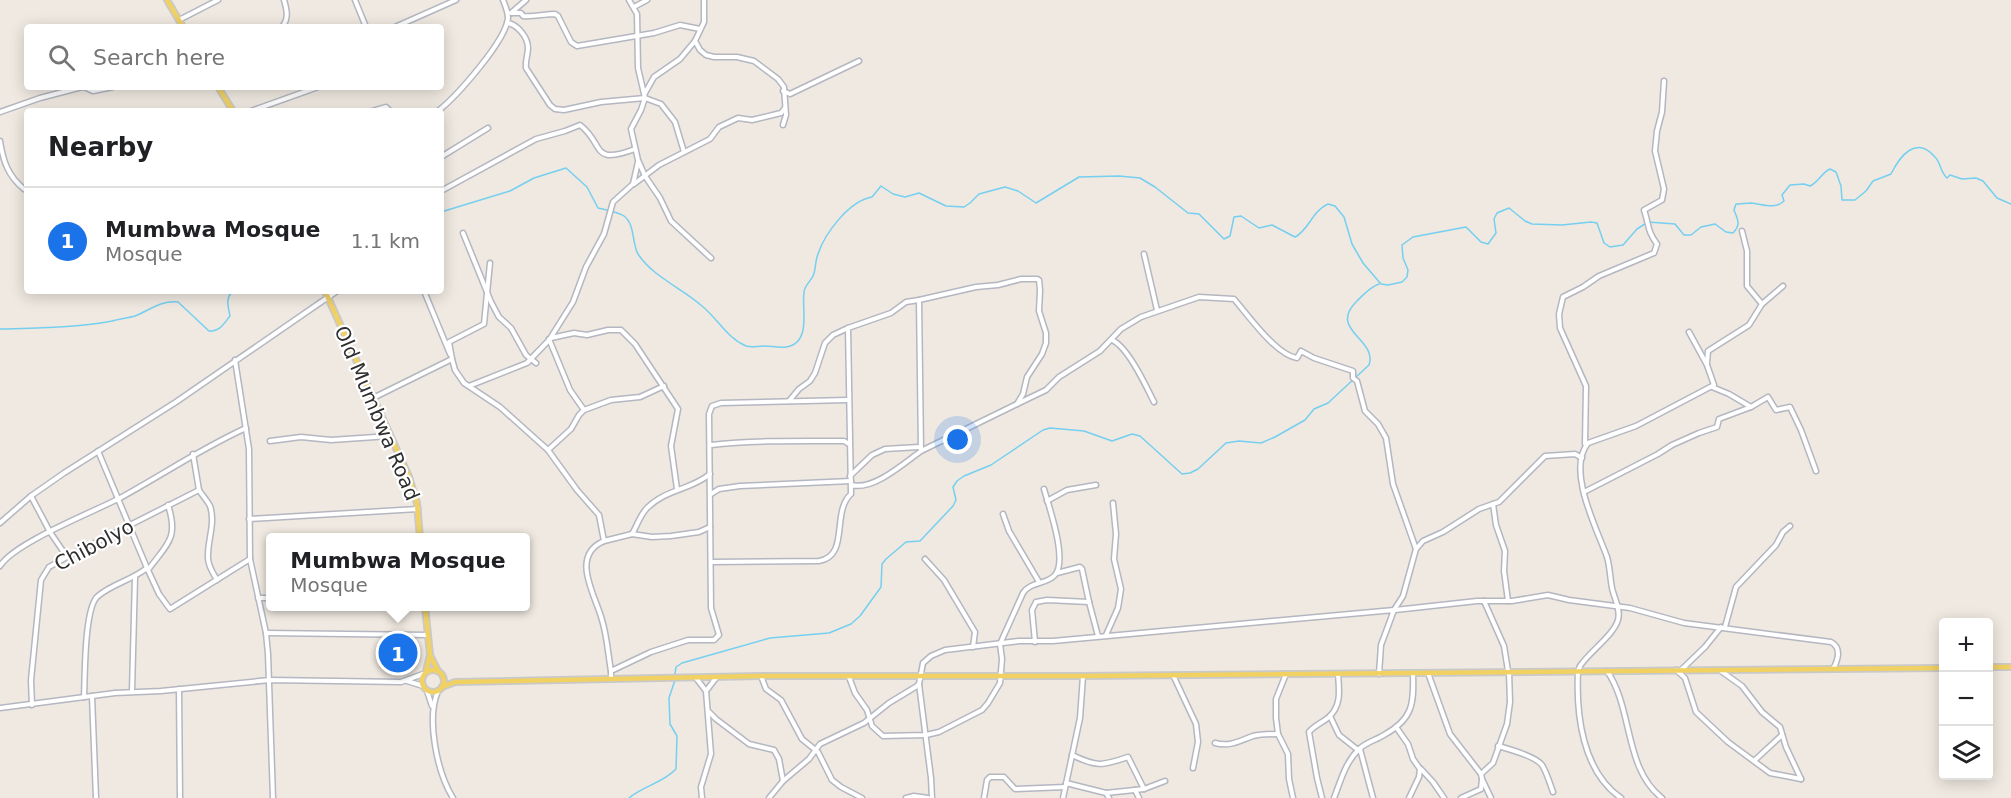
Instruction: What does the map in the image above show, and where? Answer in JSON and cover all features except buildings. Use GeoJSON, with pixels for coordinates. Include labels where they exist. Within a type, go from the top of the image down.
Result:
{"type":"FeatureCollection","features":[{"type":"Feature","properties":{"kind":"main road"},"geometry":{"type":"LineString","coordinates":[[167,0],[181,24]]}},
{"type":"Feature","properties":{"kind":"main road"},"geometry":{"type":"LineString","coordinates":[[220,90],[231,108]]}},
{"type":"Feature","properties":{"kind":"main road","name":"Old Mumbwa Road"},"geometry":{"type":"LineString","coordinates":[[326,294],[409,477],[418,509],[420,533]]}},
{"type":"Feature","properties":{"kind":"main road"},"geometry":{"type":"LineString","coordinates":[[426,611],[430,655],[421,680],[427,691],[440,689],[455,682],[761,676],[1083,676],[1939,668]]}},
{"type":"Feature","properties":{"kind":"main road"},"geometry":{"type":"LineString","coordinates":[[430,655],[444,681],[440,689]]}},
{"type":"Feature","properties":{"kind":"main road"},"geometry":{"type":"LineString","coordinates":[[1993,667],[2011,667]]}},
{"type":"Feature","properties":{"kind":"main road"},"geometry":{"type":"LineString","coordinates":[[425,673],[432,669],[455,682]]}},
{"type":"Feature","properties":{"kind":"street"},"geometry":{"type":"LineString","coordinates":[[178,20],[218,0]]}},
{"type":"Feature","properties":{"kind":"street"},"geometry":{"type":"LineString","coordinates":[[284,0],[288,12],[285,24]]}},
{"type":"Feature","properties":{"kind":"street"},"geometry":{"type":"LineString","coordinates":[[355,0],[365,24]]}},
{"type":"Feature","properties":{"kind":"street"},"geometry":{"type":"LineString","coordinates":[[402,24],[456,0]]}},
{"type":"Feature","properties":{"kind":"street"},"geometry":{"type":"LineString","coordinates":[[503,0],[510,14]]}},
{"type":"Feature","properties":{"kind":"street"},"geometry":{"type":"LineString","coordinates":[[441,108],[487,57],[510,14],[526,0]]}},
{"type":"Feature","properties":{"kind":"street"},"geometry":{"type":"LineString","coordinates":[[629,0],[637,14],[638,68],[645,96]]}},
{"type":"Feature","properties":{"kind":"street"},"geometry":{"type":"LineString","coordinates":[[634,7],[647,0]]}},
{"type":"Feature","properties":{"kind":"street"},"geometry":{"type":"LineString","coordinates":[[704,0],[706,17],[695,41],[680,59],[654,76],[631,129],[638,160],[671,221],[711,258]]}},
{"type":"Feature","properties":{"kind":"street"},"geometry":{"type":"LineString","coordinates":[[510,14],[521,13],[529,17],[555,14],[571,42],[577,46],[659,32],[680,25],[700,29]]}},
{"type":"Feature","properties":{"kind":"street"},"geometry":{"type":"LineString","coordinates":[[507,23],[517,27],[526,40],[528,46],[526,68],[545,99],[555,109],[564,110],[645,96],[661,104],[675,122],[684,152]]}},
{"type":"Feature","properties":{"kind":"street"},"geometry":{"type":"LineString","coordinates":[[695,41],[706,55],[737,57],[758,63],[778,79],[784,87],[786,115],[783,125]]}},
{"type":"Feature","properties":{"kind":"street"},"geometry":{"type":"LineString","coordinates":[[783,91],[790,94],[859,62]]}},
{"type":"Feature","properties":{"kind":"street"},"geometry":{"type":"LineString","coordinates":[[1621,798],[1605,784],[1584,739],[1578,712],[1578,671],[1618,621],[1618,606],[1612,589],[1607,556],[1591,518],[1584,492],[1582,458],[1585,446],[1586,386],[1560,328],[1559,314],[1563,297],[1584,287],[1599,276],[1654,253],[1657,244],[1648,232],[1644,210],[1662,200],[1664,189],[1655,151],[1662,112],[1664,81]]}},
{"type":"Feature","properties":{"kind":"street"},"geometry":{"type":"LineString","coordinates":[[0,112],[71,90]]}},
{"type":"Feature","properties":{"kind":"street"},"geometry":{"type":"LineString","coordinates":[[259,108],[304,90]]}},
{"type":"Feature","properties":{"kind":"street"},"geometry":{"type":"LineString","coordinates":[[469,386],[533,361],[573,302],[586,267],[604,234],[612,204],[633,184],[659,165],[710,139],[719,127],[738,118],[752,120],[783,112],[785,107]]}},
{"type":"Feature","properties":{"kind":"street"},"geometry":{"type":"LineString","coordinates":[[444,189],[536,139],[580,125],[598,150],[605,154],[616,156],[635,148]]}},
{"type":"Feature","properties":{"kind":"street"},"geometry":{"type":"LineString","coordinates":[[444,155],[488,128]]}},
{"type":"Feature","properties":{"kind":"street"},"geometry":{"type":"LineString","coordinates":[[0,141],[7,170],[15,182],[24,189]]}},
{"type":"Feature","properties":{"kind":"street"},"geometry":{"type":"LineString","coordinates":[[633,184],[638,160]]}},
{"type":"Feature","properties":{"kind":"street"},"geometry":{"type":"LineString","coordinates":[[1742,231],[1748,251],[1747,286],[1762,304]]}},
{"type":"Feature","properties":{"kind":"street"},"geometry":{"type":"LineString","coordinates":[[463,233],[491,302],[511,328],[526,355],[533,361]]}},
{"type":"Feature","properties":{"kind":"street"},"geometry":{"type":"LineString","coordinates":[[1144,254],[1157,310]]}},
{"type":"Feature","properties":{"kind":"street"},"geometry":{"type":"LineString","coordinates":[[452,359],[449,342],[484,324],[490,263]]}},
{"type":"Feature","properties":{"kind":"street"},"geometry":{"type":"LineString","coordinates":[[789,402],[815,373],[825,343],[833,335],[891,313],[906,302],[1021,279],[1039,280],[1039,311],[1046,333],[1046,343],[1042,354],[1027,377],[1023,394],[1017,404]]}},
{"type":"Feature","properties":{"kind":"street"},"geometry":{"type":"LineString","coordinates":[[1707,365],[1708,351],[1749,325],[1762,304],[1783,286]]}},
{"type":"Feature","properties":{"kind":"street"},"geometry":{"type":"LineString","coordinates":[[0,523],[31,495],[176,402],[332,294]]}},
{"type":"Feature","properties":{"kind":"street"},"geometry":{"type":"LineString","coordinates":[[425,294],[460,378],[500,407],[548,450],[577,490],[599,515],[604,541]]}},
{"type":"Feature","properties":{"kind":"street"},"geometry":{"type":"LineString","coordinates":[[711,562],[828,559],[837,548],[838,528],[844,503],[851,494],[883,477],[920,449],[1046,390],[1059,377],[1100,351],[1126,325],[1157,310],[1199,297],[1232,298],[1267,338],[1290,357],[1297,358],[1301,351],[1314,358],[1353,371],[1353,378],[1357,381],[1365,411],[1378,424],[1386,438],[1393,484],[1416,549]]}},
{"type":"Feature","properties":{"kind":"street"},"geometry":{"type":"LineString","coordinates":[[918,300],[920,449]]}},
{"type":"Feature","properties":{"kind":"street"},"geometry":{"type":"LineString","coordinates":[[848,328],[851,494]]}},
{"type":"Feature","properties":{"kind":"street"},"geometry":{"type":"LineString","coordinates":[[550,338],[574,333],[591,335],[608,330],[621,330],[631,339],[678,409],[671,446],[677,489]]}},
{"type":"Feature","properties":{"kind":"street"},"geometry":{"type":"LineString","coordinates":[[1689,332],[1707,365],[1714,382],[1712,387]]}},
{"type":"Feature","properties":{"kind":"street"},"geometry":{"type":"LineString","coordinates":[[550,338],[570,390],[584,410]]}},
{"type":"Feature","properties":{"kind":"street"},"geometry":{"type":"LineString","coordinates":[[1112,340],[1118,343],[1132,363],[1154,402]]}},
{"type":"Feature","properties":{"kind":"street"},"geometry":{"type":"LineString","coordinates":[[373,398],[452,359]]}},
{"type":"Feature","properties":{"kind":"street"},"geometry":{"type":"LineString","coordinates":[[234,360],[249,448],[250,559],[266,633],[270,680],[273,798]]}},
{"type":"Feature","properties":{"kind":"street"},"geometry":{"type":"LineString","coordinates":[[548,450],[572,429],[584,410],[611,400],[640,397],[664,386]]}},
{"type":"Feature","properties":{"kind":"street"},"geometry":{"type":"LineString","coordinates":[[1585,446],[1636,426],[1712,387],[1751,407]]}},
{"type":"Feature","properties":{"kind":"street"},"geometry":{"type":"LineString","coordinates":[[1584,492],[1672,445],[1717,427],[1719,419],[1751,407],[1768,397],[1776,410],[1790,407],[1816,471]]}},
{"type":"Feature","properties":{"kind":"street"},"geometry":{"type":"LineString","coordinates":[[611,671],[651,652],[688,640],[716,639],[719,632],[714,623],[711,608],[710,414],[712,406],[716,404],[848,400]]}},
{"type":"Feature","properties":{"kind":"street"},"geometry":{"type":"LineString","coordinates":[[0,566],[9,555],[50,532],[119,498],[194,454],[246,428]]}},
{"type":"Feature","properties":{"kind":"street"},"geometry":{"type":"LineString","coordinates":[[270,441],[301,437],[331,440],[390,435]]}},
{"type":"Feature","properties":{"kind":"street"},"geometry":{"type":"LineString","coordinates":[[844,441],[849,436]]}},
{"type":"Feature","properties":{"kind":"street"},"geometry":{"type":"LineString","coordinates":[[711,445],[844,441],[849,444]]}},
{"type":"Feature","properties":{"kind":"street"},"geometry":{"type":"LineString","coordinates":[[851,481],[872,455],[885,449],[920,449]]}},
{"type":"Feature","properties":{"kind":"street"},"geometry":{"type":"LineString","coordinates":[[98,451],[159,594],[170,609],[250,559]]}},
{"type":"Feature","properties":{"kind":"street"},"geometry":{"type":"LineString","coordinates":[[194,454],[199,490],[211,511],[208,559],[217,580]]}},
{"type":"Feature","properties":{"kind":"street"},"geometry":{"type":"LineString","coordinates":[[1379,674],[1381,645],[1394,610],[1406,590],[1416,549],[1423,541],[1443,532],[1479,509],[1504,498],[1545,456],[1575,454],[1582,458]]}},
{"type":"Feature","properties":{"kind":"street"},"geometry":{"type":"LineString","coordinates":[[632,534],[642,513],[648,507],[668,493],[702,481],[711,474]]}},
{"type":"Feature","properties":{"kind":"street"},"geometry":{"type":"LineString","coordinates":[[702,481],[711,483],[719,489]]}},
{"type":"Feature","properties":{"kind":"street"},"geometry":{"type":"LineString","coordinates":[[711,494],[719,489],[830,481],[851,481],[863,488]]}},
{"type":"Feature","properties":{"kind":"street"},"geometry":{"type":"LineString","coordinates":[[1047,501],[1066,490],[1096,485]]}},
{"type":"Feature","properties":{"kind":"street"},"geometry":{"type":"LineString","coordinates":[[849,677],[874,730],[883,736],[926,735],[947,729],[982,710],[995,693],[1001,675],[1000,644],[1023,593],[1029,586],[1052,577],[1056,573],[1059,561],[1057,538],[1044,489]]}},
{"type":"Feature","properties":{"kind":"street","name":"Chibolyo"},"geometry":{"type":"LineString","coordinates":[[32,705],[41,580],[49,567],[199,490]]}},
{"type":"Feature","properties":{"kind":"street"},"geometry":{"type":"LineString","coordinates":[[31,495],[50,532],[67,558]]}},
{"type":"Feature","properties":{"kind":"street"},"geometry":{"type":"LineString","coordinates":[[1106,635],[1118,608],[1121,589],[1114,559],[1116,534],[1113,503]]}},
{"type":"Feature","properties":{"kind":"street"},"geometry":{"type":"LineString","coordinates":[[1493,504],[1496,525],[1505,550],[1504,571],[1508,601]]}},
{"type":"Feature","properties":{"kind":"street"},"geometry":{"type":"LineString","coordinates":[[84,697],[87,632],[93,602],[100,594],[148,569],[173,535],[174,527],[168,505]]}},
{"type":"Feature","properties":{"kind":"street"},"geometry":{"type":"LineString","coordinates":[[249,519],[418,509]]}},
{"type":"Feature","properties":{"kind":"street"},"geometry":{"type":"LineString","coordinates":[[1003,514],[1009,531],[1039,582]]}},
{"type":"Feature","properties":{"kind":"street"},"geometry":{"type":"LineString","coordinates":[[1718,669],[1742,686],[1762,712],[1776,723],[1801,779],[1770,773],[1728,742],[1700,717],[1692,705],[1685,678],[1678,670],[1724,627],[1736,587],[1776,545],[1784,530],[1790,525]]}},
{"type":"Feature","properties":{"kind":"street"},"geometry":{"type":"LineString","coordinates":[[611,679],[603,620],[591,593],[587,574],[589,554],[596,544],[632,534],[652,537],[699,532],[710,527]]}},
{"type":"Feature","properties":{"kind":"street"},"geometry":{"type":"LineString","coordinates":[[699,532],[710,538]]}},
{"type":"Feature","properties":{"kind":"street"},"geometry":{"type":"LineString","coordinates":[[925,559],[944,580],[975,632],[973,647]]}},
{"type":"Feature","properties":{"kind":"street"},"geometry":{"type":"LineString","coordinates":[[1056,573],[1081,568],[1098,636]]}},
{"type":"Feature","properties":{"kind":"street"},"geometry":{"type":"LineString","coordinates":[[132,691],[135,577]]}},
{"type":"Feature","properties":{"kind":"street"},"geometry":{"type":"LineString","coordinates":[[906,798],[917,796],[930,798],[932,778],[919,684],[922,663],[945,650],[1019,641],[1035,642],[1484,601],[1508,601],[1548,595],[1648,612],[1684,623],[1831,642],[1837,647],[1839,655],[1833,669]]}},
{"type":"Feature","properties":{"kind":"street"},"geometry":{"type":"LineString","coordinates":[[258,598],[266,597]]}},
{"type":"Feature","properties":{"kind":"street"},"geometry":{"type":"LineString","coordinates":[[1035,642],[1032,610],[1036,602],[1047,600],[1089,602]]}},
{"type":"Feature","properties":{"kind":"street"},"geometry":{"type":"LineString","coordinates":[[1461,798],[1481,789],[1481,776],[1491,766],[1508,715],[1508,671],[1504,646],[1484,601]]}},
{"type":"Feature","properties":{"kind":"street"},"geometry":{"type":"LineString","coordinates":[[266,633],[428,635]]}},
{"type":"Feature","properties":{"kind":"street"},"geometry":{"type":"LineString","coordinates":[[1607,671],[1617,688],[1638,765],[1649,786],[1662,798]]}},
{"type":"Feature","properties":{"kind":"street"},"geometry":{"type":"LineString","coordinates":[[406,681],[425,673]]}},
{"type":"Feature","properties":{"kind":"street"},"geometry":{"type":"LineString","coordinates":[[1334,798],[1342,772],[1359,749],[1396,727],[1407,717],[1412,709],[1413,673]]}},
{"type":"Feature","properties":{"kind":"street"},"geometry":{"type":"LineString","coordinates":[[1428,673],[1450,734],[1481,776],[1491,798]]}},
{"type":"Feature","properties":{"kind":"street"},"geometry":{"type":"LineString","coordinates":[[1286,674],[1276,699],[1278,734],[1288,754],[1289,779],[1293,798]]}},
{"type":"Feature","properties":{"kind":"street"},"geometry":{"type":"LineString","coordinates":[[1322,798],[1309,732],[1330,716],[1338,703],[1340,692],[1338,674]]}},
{"type":"Feature","properties":{"kind":"street"},"geometry":{"type":"LineString","coordinates":[[1173,675],[1196,724],[1198,742],[1193,768]]}},
{"type":"Feature","properties":{"kind":"street"},"geometry":{"type":"LineString","coordinates":[[761,676],[766,689],[781,700],[802,739],[815,748],[834,782],[862,798]]}},
{"type":"Feature","properties":{"kind":"street"},"geometry":{"type":"LineString","coordinates":[[1063,798],[1080,718],[1083,676]]}},
{"type":"Feature","properties":{"kind":"street"},"geometry":{"type":"LineString","coordinates":[[696,678],[706,691],[711,756],[701,787],[702,798]]}},
{"type":"Feature","properties":{"kind":"street"},"geometry":{"type":"LineString","coordinates":[[706,691],[716,678]]}},
{"type":"Feature","properties":{"kind":"street"},"geometry":{"type":"LineString","coordinates":[[0,708],[132,691],[270,680],[406,681],[423,686]]}},
{"type":"Feature","properties":{"kind":"street"},"geometry":{"type":"LineString","coordinates":[[769,798],[783,781],[809,759],[815,748],[826,740],[858,726],[919,684]]}},
{"type":"Feature","properties":{"kind":"street"},"geometry":{"type":"LineString","coordinates":[[179,689],[180,798]]}},
{"type":"Feature","properties":{"kind":"street"},"geometry":{"type":"LineString","coordinates":[[433,710],[440,689]]}},
{"type":"Feature","properties":{"kind":"street"},"geometry":{"type":"LineString","coordinates":[[427,691],[433,710],[439,762],[448,791],[453,798]]}},
{"type":"Feature","properties":{"kind":"street"},"geometry":{"type":"LineString","coordinates":[[92,696],[96,798]]}},
{"type":"Feature","properties":{"kind":"street"},"geometry":{"type":"LineString","coordinates":[[707,710],[749,744],[774,750],[779,759],[783,781]]}},
{"type":"Feature","properties":{"kind":"street"},"geometry":{"type":"LineString","coordinates":[[1330,716],[1339,735],[1359,749],[1373,798]]}},
{"type":"Feature","properties":{"kind":"street"},"geometry":{"type":"LineString","coordinates":[[1396,727],[1408,744],[1413,759],[1444,798]]}},
{"type":"Feature","properties":{"kind":"street"},"geometry":{"type":"LineString","coordinates":[[1215,743],[1223,746],[1254,736],[1278,734]]}},
{"type":"Feature","properties":{"kind":"street"},"geometry":{"type":"LineString","coordinates":[[1755,761],[1783,735]]}},
{"type":"Feature","properties":{"kind":"street"},"geometry":{"type":"LineString","coordinates":[[1498,746],[1519,752],[1541,765],[1553,792]]}},
{"type":"Feature","properties":{"kind":"street"},"geometry":{"type":"LineString","coordinates":[[1072,755],[1090,764],[1098,765],[1128,757],[1143,789]]}},
{"type":"Feature","properties":{"kind":"street"},"geometry":{"type":"LineString","coordinates":[[1409,798],[1419,777],[1420,769]]}},
{"type":"Feature","properties":{"kind":"street"},"geometry":{"type":"LineString","coordinates":[[984,798],[987,780],[990,777],[1004,777],[1015,789],[1066,785],[1106,793],[1143,789],[1165,782]]}},
{"type":"Feature","properties":{"kind":"street"},"geometry":{"type":"LineString","coordinates":[[1135,790],[1139,798]]}},
{"type":"Feature","properties":{"kind":"street"},"geometry":{"type":"LineString","coordinates":[[1106,793],[1109,798]]}},
{"type":"Feature","properties":{"kind":"waterway"},"geometry":{"type":"LineString","coordinates":[[444,211],[510,191],[534,178],[566,168],[587,187],[598,208],[619,213],[628,220],[636,250],[644,262],[702,306],[733,338],[748,347],[782,347],[794,344],[801,336],[804,324],[806,285],[813,276],[817,257],[826,237],[847,211],[872,197],[881,186],[893,194],[905,197],[919,193],[946,206],[964,207],[979,194],[1005,187],[1018,191],[1036,203],[1079,177],[1140,178],[1188,213],[1199,214],[1224,239],[1230,236],[1234,217],[1241,216],[1259,228],[1272,225],[1295,237],[1304,230],[1318,211],[1328,204],[1335,206],[1344,217],[1352,244],[1363,263],[1381,284],[1388,285],[1402,282],[1407,277],[1408,270],[1403,258],[1402,245],[1413,237],[1466,227],[1481,242],[1488,244],[1496,233],[1494,219],[1497,213],[1509,208],[1532,224],[1597,223],[1604,243],[1610,247],[1623,245],[1637,229],[1648,222],[1675,224],[1684,235],[1691,235],[1701,227],[1715,224],[1726,232],[1733,233],[1738,225],[1734,210],[1736,204],[1751,203],[1768,206],[1780,204],[1784,201],[1782,195],[1790,185],[1810,186],[1830,169],[1836,172],[1841,186],[1842,200],[1855,200],[1873,181],[1891,174],[1904,155],[1915,148],[1928,151],[1935,157],[1947,178],[1950,175],[1962,179],[1976,178],[1983,181],[1997,198],[2011,204]]}},
{"type":"Feature","properties":{"kind":"waterway"},"geometry":{"type":"LineString","coordinates":[[675,674],[676,667],[682,663],[770,638],[829,633],[851,624],[860,616],[881,587],[882,564],[886,559],[906,542],[920,541],[953,506],[956,500],[953,487],[957,481],[991,465],[1043,430],[1050,428],[1084,431],[1112,441],[1132,434],[1140,436],[1182,474],[1198,469],[1226,443],[1239,441],[1261,443],[1275,437],[1305,420],[1314,409],[1328,403],[1369,365],[1370,356],[1367,348],[1347,320],[1349,311],[1357,301],[1379,284]]}},
{"type":"Feature","properties":{"kind":"waterway"},"geometry":{"type":"LineString","coordinates":[[0,329],[98,323],[135,316],[161,304],[178,302],[209,331],[213,331],[221,327],[230,316],[228,299],[230,294]]}},
{"type":"Feature","properties":{"kind":"waterway"},"geometry":{"type":"LineString","coordinates":[[629,798],[665,778],[676,769],[677,736],[670,724],[669,698],[675,680]]}},
{"type":"Feature","properties":{"kind":"place","name":"Mumbwa Mosque"},"geometry":{"type":"Point","coordinates":[398,653]}}]}
